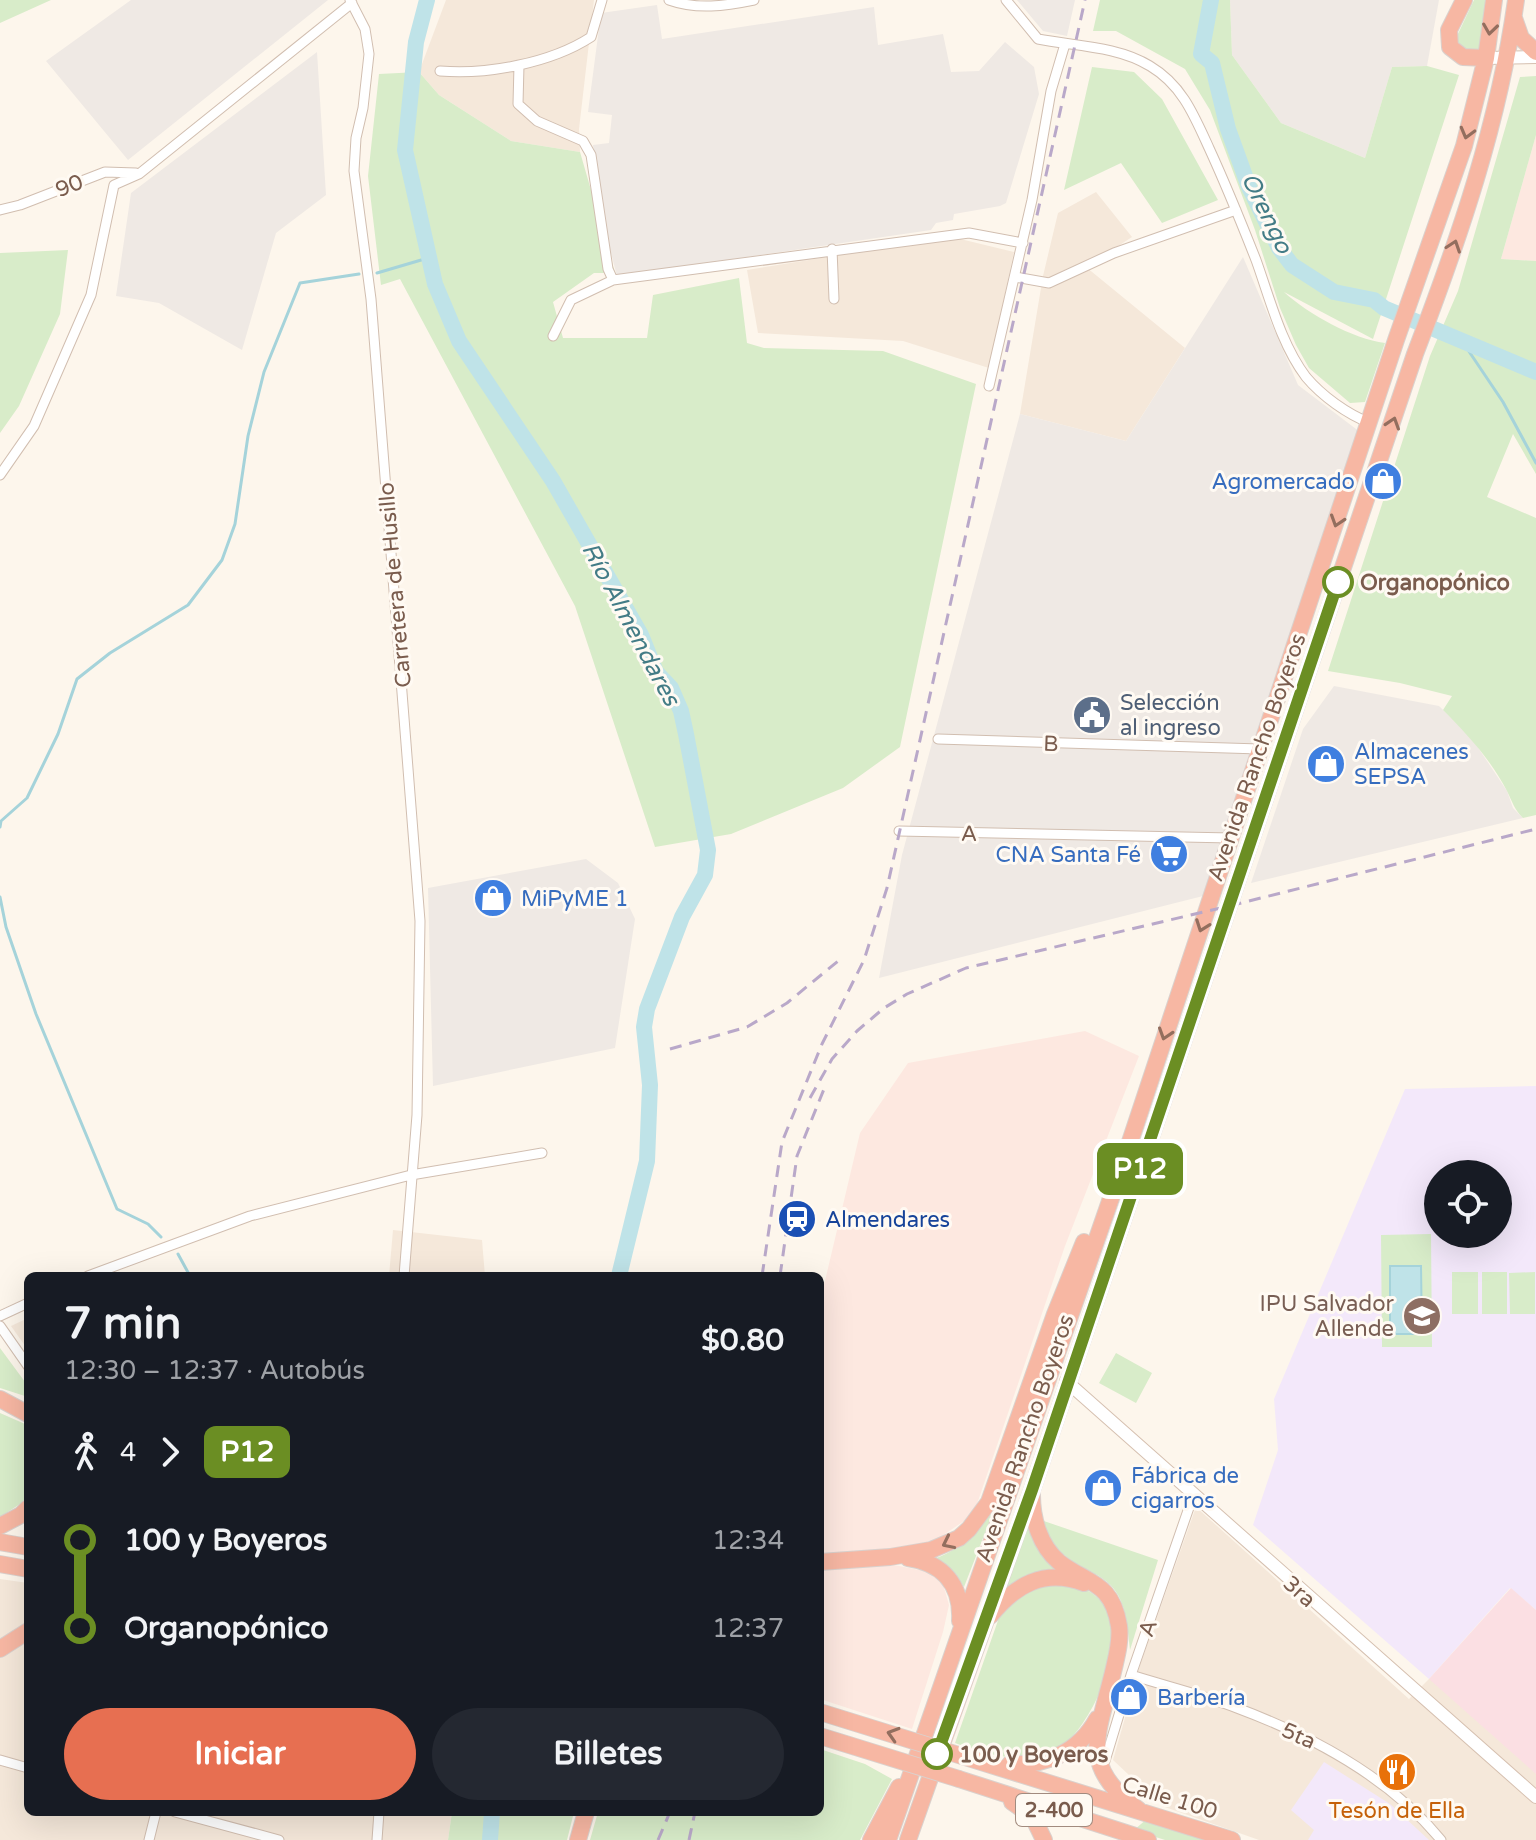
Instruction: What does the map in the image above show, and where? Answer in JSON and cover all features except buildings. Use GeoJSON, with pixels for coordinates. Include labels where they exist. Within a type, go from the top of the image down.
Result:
{"type":"FeatureCollection","features":[{"type":"Feature","properties":{"kind":"highway"},"geometry":{"type":"LineString","coordinates":[[1464,0],[1449,30],[1450,47],[1463,57],[1486,58]]}},
{"type":"Feature","properties":{"kind":"highway","name":"Avenida Rancho Boyeros"},"geometry":{"type":"LineString","coordinates":[[888,1840],[1118,1178],[1396,340],[1464,146],[1486,58],[1494,0]]}},
{"type":"Feature","properties":{"kind":"highway"},"geometry":{"type":"LineString","coordinates":[[1515,2],[1516,28],[1536,54]]}},
{"type":"Feature","properties":{"kind":"highway","name":"Avenida Rancho Boyeros"},"geometry":{"type":"LineString","coordinates":[[908,1840],[1032,1490],[1066,1381],[1483,159],[1515,2]]}},
{"type":"Feature","properties":{"kind":"highway"},"geometry":{"type":"LineString","coordinates":[[824,1562],[890,1557],[931,1550],[959,1538],[969,1529],[989,1502],[1065,1287],[1118,1178]]}},
{"type":"Feature","properties":{"kind":"highway"},"geometry":{"type":"LineString","coordinates":[[0,1399],[24,1412]]}},
{"type":"Feature","properties":{"kind":"highway"},"geometry":{"type":"LineString","coordinates":[[1032,1490],[1034,1519],[1049,1552],[1059,1562],[1096,1583],[1112,1604],[1119,1626],[1117,1655],[1099,1729],[1098,1763],[1109,1786],[1139,1810]]}},
{"type":"Feature","properties":{"kind":"highway"},"geometry":{"type":"LineString","coordinates":[[0,1526],[24,1512]]}},
{"type":"Feature","properties":{"kind":"highway"},"geometry":{"type":"LineString","coordinates":[[0,1542],[24,1546]]}},
{"type":"Feature","properties":{"kind":"highway"},"geometry":{"type":"LineString","coordinates":[[890,1557],[924,1561],[936,1566],[954,1585],[960,1603],[960,1619],[952,1658]]}},
{"type":"Feature","properties":{"kind":"highway"},"geometry":{"type":"LineString","coordinates":[[0,1564],[24,1568]]}},
{"type":"Feature","properties":{"kind":"highway"},"geometry":{"type":"LineString","coordinates":[[977,1642],[996,1609],[1012,1593],[1035,1579],[1056,1577],[1077,1581],[1094,1589],[1112,1604]]}},
{"type":"Feature","properties":{"kind":"highway"},"geometry":{"type":"LineString","coordinates":[[0,1649],[24,1634]]}},
{"type":"Feature","properties":{"kind":"highway"},"geometry":{"type":"LineString","coordinates":[[965,1757],[1029,1765],[1047,1761],[1084,1739],[1106,1699]]}},
{"type":"Feature","properties":{"kind":"highway","name":"Calle 100"},"geometry":{"type":"LineString","coordinates":[[824,1713],[1232,1840]]}},
{"type":"Feature","properties":{"kind":"highway","name":"2-400"},"geometry":{"type":"LineString","coordinates":[[824,1737],[1148,1840]]}},
{"type":"Feature","properties":{"kind":"highway"},"geometry":{"type":"LineString","coordinates":[[871,1840],[887,1806],[912,1769]]}},
{"type":"Feature","properties":{"kind":"highway"},"geometry":{"type":"LineString","coordinates":[[959,1779],[1017,1804],[1033,1817],[1044,1840]]}},
{"type":"Feature","properties":{"kind":"highway"},"geometry":{"type":"LineString","coordinates":[[578,1840],[585,1816]]}},
{"type":"Feature","properties":{"kind":"street"},"geometry":{"type":"LineString","coordinates":[[440,71],[468,74],[519,65],[567,50],[591,37],[602,0]]}},
{"type":"Feature","properties":{"kind":"street"},"geometry":{"type":"LineString","coordinates":[[669,0],[684,5],[710,7],[754,0]]}},
{"type":"Feature","properties":{"kind":"street"},"geometry":{"type":"LineString","coordinates":[[1006,0],[1038,39],[1120,53],[1148,64],[1174,83],[1195,118],[1236,210],[1290,352],[1308,379],[1327,396],[1354,417],[1370,423]]}},
{"type":"Feature","properties":{"kind":"street"},"geometry":{"type":"LineString","coordinates":[[0,475],[34,426],[91,295],[114,185],[139,174],[351,1]]}},
{"type":"Feature","properties":{"kind":"street","name":"Carretera de Husillo"},"geometry":{"type":"LineString","coordinates":[[351,1],[365,29],[369,54],[354,171],[371,299],[420,921],[417,1115],[404,1272]]}},
{"type":"Feature","properties":{"kind":"street"},"geometry":{"type":"LineString","coordinates":[[989,386],[1023,243],[1051,91],[1065,44]]}},
{"type":"Feature","properties":{"kind":"street"},"geometry":{"type":"LineString","coordinates":[[1486,58],[1536,54]]}},
{"type":"Feature","properties":{"kind":"street"},"geometry":{"type":"LineString","coordinates":[[519,65],[518,104],[537,121],[583,141],[591,155],[608,269],[613,280]]}},
{"type":"Feature","properties":{"kind":"street","name":"90"},"geometry":{"type":"LineString","coordinates":[[0,210],[105,172],[139,174]]}},
{"type":"Feature","properties":{"kind":"street"},"geometry":{"type":"LineString","coordinates":[[1015,277],[1049,283],[1114,253],[1236,210]]}},
{"type":"Feature","properties":{"kind":"street"},"geometry":{"type":"LineString","coordinates":[[553,336],[571,300],[613,280],[969,233],[1023,243]]}},
{"type":"Feature","properties":{"kind":"street"},"geometry":{"type":"LineString","coordinates":[[832,249],[834,299]]}},
{"type":"Feature","properties":{"kind":"street","name":"B"},"geometry":{"type":"LineString","coordinates":[[938,739],[1260,749]]}},
{"type":"Feature","properties":{"kind":"street","name":"A"},"geometry":{"type":"LineString","coordinates":[[899,831],[1231,838]]}},
{"type":"Feature","properties":{"kind":"street"},"geometry":{"type":"LineString","coordinates":[[99,1272],[250,1216],[411,1175],[542,1153]]}},
{"type":"Feature","properties":{"kind":"street"},"geometry":{"type":"LineString","coordinates":[[0,1316],[24,1305]]}},
{"type":"Feature","properties":{"kind":"street"},"geometry":{"type":"LineString","coordinates":[[0,1326],[24,1360]]}},
{"type":"Feature","properties":{"kind":"street","name":"3ra"},"geometry":{"type":"LineString","coordinates":[[1066,1381],[1536,1797]]}},
{"type":"Feature","properties":{"kind":"street","name":"A"},"geometry":{"type":"LineString","coordinates":[[1105,1761],[1131,1675],[1193,1496]]}},
{"type":"Feature","properties":{"kind":"street","name":"5ta"},"geometry":{"type":"LineString","coordinates":[[1131,1675],[1237,1707],[1324,1746],[1404,1801],[1441,1840]]}},
{"type":"Feature","properties":{"kind":"street"},"geometry":{"type":"LineString","coordinates":[[0,1760],[24,1767]]}},
{"type":"Feature","properties":{"kind":"street"},"geometry":{"type":"LineString","coordinates":[[149,1840],[155,1816]]}},
{"type":"Feature","properties":{"kind":"street"},"geometry":{"type":"LineString","coordinates":[[190,1816],[279,1840]]}},
{"type":"Feature","properties":{"kind":"street"},"geometry":{"type":"LineString","coordinates":[[377,1840],[379,1816]]}},
{"type":"Feature","properties":{"kind":"shaded area"},"geometry":{"type":"Polygon","coordinates":[[[131,0],[328,0],[128,160],[46,61],[131,0]]]}},
{"type":"Feature","properties":{"kind":"shaded area"},"geometry":{"type":"Polygon","coordinates":[[[446,0],[594,0],[579,129],[580,152],[511,141],[439,95],[419,72],[446,0]]]}},
{"type":"Feature","properties":{"kind":"shaded area"},"geometry":{"type":"Polygon","coordinates":[[[1017,0],[1075,0],[1067,36],[1043,31],[1017,0]]]}},
{"type":"Feature","properties":{"kind":"shaded area"},"geometry":{"type":"Polygon","coordinates":[[[1230,0],[1439,0],[1427,66],[1392,67],[1365,158],[1281,123],[1232,55],[1230,0]]]}},
{"type":"Feature","properties":{"kind":"shaded area"},"geometry":{"type":"Polygon","coordinates":[[[657,5],[662,39],[874,7],[878,45],[943,34],[951,72],[979,71],[1005,42],[1034,67],[1039,94],[1006,203],[954,214],[953,220],[936,223],[931,230],[617,276],[605,230],[593,145],[609,143],[612,115],[588,112],[601,13],[657,5]]]}},
{"type":"Feature","properties":{"kind":"shaded area"},"geometry":{"type":"Polygon","coordinates":[[[317,52],[326,195],[276,233],[242,350],[159,303],[116,296],[131,193],[317,52]]]}},
{"type":"Feature","properties":{"kind":"shaded area"},"geometry":{"type":"Polygon","coordinates":[[[1536,135],[1536,261],[1501,259],[1536,135]]]}},
{"type":"Feature","properties":{"kind":"shaded area"},"geometry":{"type":"Polygon","coordinates":[[[1096,192],[1132,237],[1086,267],[1185,348],[1126,441],[1020,414],[1043,276],[1058,213],[1096,192]]]}},
{"type":"Feature","properties":{"kind":"shaded area"},"geometry":{"type":"Polygon","coordinates":[[[952,237],[1014,252],[989,368],[903,341],[758,333],[747,270],[952,237]]]}},
{"type":"Feature","properties":{"kind":"shaded area"},"geometry":{"type":"Polygon","coordinates":[[[1243,257],[1298,385],[1360,432],[1207,895],[879,978],[902,855],[1020,414],[1126,441],[1243,257]]]}},
{"type":"Feature","properties":{"kind":"shaded area"},"geometry":{"type":"Polygon","coordinates":[[[1334,686],[1439,706],[1471,737],[1507,791],[1513,808],[1523,818],[1251,883],[1303,729],[1334,686]]]}},
{"type":"Feature","properties":{"kind":"shaded area"},"geometry":{"type":"Polygon","coordinates":[[[586,859],[618,883],[635,919],[615,1048],[433,1086],[428,888],[586,859]]]}},
{"type":"Feature","properties":{"kind":"shaded area"},"geometry":{"type":"Polygon","coordinates":[[[1085,1031],[1139,1056],[1065,1246],[977,1504],[964,1521],[936,1540],[878,1553],[824,1558],[824,1285],[860,1133],[908,1063],[1085,1031]]]}},
{"type":"Feature","properties":{"kind":"shaded area","name":"IPU Salvador Allende"},"geometry":{"type":"Polygon","coordinates":[[[1536,1086],[1536,1610],[1510,1588],[1429,1679],[1253,1525],[1278,1450],[1274,1399],[1405,1089],[1536,1086]]]}},
{"type":"Feature","properties":{"kind":"shaded area"},"geometry":{"type":"Polygon","coordinates":[[[393,1230],[482,1240],[485,1272],[389,1272],[393,1230]]]}},
{"type":"Feature","properties":{"kind":"shaded area"},"geometry":{"type":"Polygon","coordinates":[[[24,1320],[24,1344],[11,1326],[24,1320]]]}},
{"type":"Feature","properties":{"kind":"shaded area"},"geometry":{"type":"Polygon","coordinates":[[[1196,1507],[1409,1699],[1429,1679],[1536,1610],[1536,1840],[1259,1840],[1162,1806],[1113,1760],[1140,1665],[1196,1507]]]}},
{"type":"Feature","properties":{"kind":"shaded area"},"geometry":{"type":"Polygon","coordinates":[[[894,1565],[930,1572],[942,1580],[949,1605],[912,1729],[824,1700],[824,1568],[894,1565]]]}},
{"type":"Feature","properties":{"kind":"shaded area"},"geometry":{"type":"Polygon","coordinates":[[[0,1579],[24,1582],[24,1816],[451,1816],[448,1840],[0,1840],[0,1579]]]}},
{"type":"Feature","properties":{"kind":"shaded area"},"geometry":{"type":"Polygon","coordinates":[[[1511,1588],[1536,1610],[1536,1774],[1429,1679],[1511,1588]]]}},
{"type":"Feature","properties":{"kind":"shaded area"},"geometry":{"type":"Polygon","coordinates":[[[1324,1762],[1390,1804],[1429,1840],[1308,1840],[1314,1830],[1291,1810],[1324,1762]]]}},
{"type":"Feature","properties":{"kind":"green space"},"geometry":{"type":"Polygon","coordinates":[[[0,0],[51,0],[0,23],[0,0]]]}},
{"type":"Feature","properties":{"kind":"green space"},"geometry":{"type":"Polygon","coordinates":[[[1100,0],[1230,0],[1232,55],[1281,123],[1365,158],[1392,67],[1427,66],[1459,75],[1373,339],[1284,292],[1305,309],[1332,324],[1372,341],[1385,343],[1365,402],[1350,403],[1309,368],[1296,345],[1210,110],[1185,69],[1116,31],[1093,31],[1100,0]]]}},
{"type":"Feature","properties":{"kind":"green space"},"geometry":{"type":"Polygon","coordinates":[[[1474,0],[1488,0],[1479,51],[1460,48],[1456,38],[1474,0]]]}},
{"type":"Feature","properties":{"kind":"green space"},"geometry":{"type":"Polygon","coordinates":[[[1092,67],[1134,72],[1162,99],[1218,200],[1162,223],[1121,163],[1064,190],[1092,67]]]}},
{"type":"Feature","properties":{"kind":"green space"},"geometry":{"type":"Polygon","coordinates":[[[419,72],[439,95],[511,141],[580,152],[615,273],[594,273],[553,302],[563,338],[647,338],[653,295],[739,278],[747,343],[764,348],[883,351],[976,384],[900,747],[843,788],[731,834],[655,847],[575,606],[400,279],[381,285],[368,176],[379,74],[419,72]]]}},
{"type":"Feature","properties":{"kind":"green space","name":"Organopónico"},"geometry":{"type":"Polygon","coordinates":[[[1536,76],[1536,135],[1501,259],[1536,261],[1536,474],[1513,434],[1487,497],[1536,518],[1536,815],[1523,818],[1486,758],[1443,710],[1452,696],[1400,683],[1328,671],[1430,356],[1458,291],[1520,77],[1536,76]]]}},
{"type":"Feature","properties":{"kind":"green space"},"geometry":{"type":"Polygon","coordinates":[[[68,250],[60,314],[19,406],[0,433],[0,253],[68,250]]]}},
{"type":"Feature","properties":{"kind":"green space"},"geometry":{"type":"Polygon","coordinates":[[[1424,1234],[1424,1248],[1431,1248],[1432,1347],[1382,1347],[1381,1235],[1424,1234]]]}},
{"type":"Feature","properties":{"kind":"green space"},"geometry":{"type":"Polygon","coordinates":[[[1452,1272],[1478,1272],[1478,1314],[1452,1314],[1452,1272]]]}},
{"type":"Feature","properties":{"kind":"green space"},"geometry":{"type":"Polygon","coordinates":[[[1482,1272],[1507,1272],[1507,1314],[1482,1314],[1482,1272]]]}},
{"type":"Feature","properties":{"kind":"green space"},"geometry":{"type":"Polygon","coordinates":[[[1535,1272],[1535,1314],[1510,1314],[1509,1273],[1535,1272]]]}},
{"type":"Feature","properties":{"kind":"green space"},"geometry":{"type":"Polygon","coordinates":[[[0,1348],[24,1381],[24,1396],[0,1388],[0,1348]]]}},
{"type":"Feature","properties":{"kind":"green space"},"geometry":{"type":"Polygon","coordinates":[[[1116,1353],[1152,1373],[1136,1403],[1099,1383],[1116,1353]]]}},
{"type":"Feature","properties":{"kind":"green space"},"geometry":{"type":"Polygon","coordinates":[[[0,1413],[24,1424],[24,1500],[0,1517],[0,1413]]]}},
{"type":"Feature","properties":{"kind":"green space"},"geometry":{"type":"Polygon","coordinates":[[[997,1502],[964,1587],[956,1574],[933,1559],[954,1550],[970,1537],[997,1502]]]}},
{"type":"Feature","properties":{"kind":"green space"},"geometry":{"type":"Polygon","coordinates":[[[1038,1519],[1158,1560],[1130,1650],[1127,1622],[1118,1595],[1102,1578],[1063,1554],[1038,1519]]]}},
{"type":"Feature","properties":{"kind":"green space"},"geometry":{"type":"Polygon","coordinates":[[[1028,1522],[1062,1572],[1005,1592],[1028,1522]]]}},
{"type":"Feature","properties":{"kind":"green space"},"geometry":{"type":"Polygon","coordinates":[[[1040,1583],[1087,1590],[1098,1598],[1109,1613],[1114,1631],[1113,1651],[1103,1685],[1086,1719],[1064,1745],[1040,1756],[1015,1758],[955,1743],[1001,1612],[1040,1583]]]}},
{"type":"Feature","properties":{"kind":"green space"},"geometry":{"type":"Polygon","coordinates":[[[824,1750],[865,1764],[892,1779],[860,1840],[590,1840],[597,1816],[824,1816],[824,1750]]]}},
{"type":"Feature","properties":{"kind":"green space"},"geometry":{"type":"Polygon","coordinates":[[[451,1816],[573,1816],[567,1840],[448,1840],[451,1816]]]}},
{"type":"Feature","properties":{"kind":"green space"},"geometry":{"type":"Polygon","coordinates":[[[1148,1818],[1217,1840],[1165,1840],[1134,1830],[1148,1818]]]}},
{"type":"Feature","properties":{"kind":"water"},"geometry":{"type":"Polygon","coordinates":[[[1390,1266],[1421,1266],[1422,1334],[1390,1334],[1390,1266]]]}},
{"type":"Feature","properties":{"kind":"waterway","name":"Río Almendares"},"geometry":{"type":"LineString","coordinates":[[427,0],[416,42],[405,150],[435,284],[459,341],[553,481],[641,635],[656,672],[671,688],[681,711],[708,850],[705,875],[682,917],[647,1009],[644,1027],[650,1085],[647,1161],[620,1272]]}},
{"type":"Feature","properties":{"kind":"waterway","name":"Orengo"},"geometry":{"type":"LineString","coordinates":[[1211,0],[1201,54],[1212,63],[1228,129],[1249,187],[1279,248],[1292,265],[1334,292],[1374,300],[1384,308],[1536,372]]}},
{"type":"Feature","properties":{"kind":"waterway"},"geometry":{"type":"LineString","coordinates":[[377,273],[428,258]]}},
{"type":"Feature","properties":{"kind":"waterway"},"geometry":{"type":"LineString","coordinates":[[0,827],[1,821],[27,798],[58,734],[77,679],[110,653],[188,605],[222,560],[235,524],[248,436],[264,372],[300,283],[359,274]]}},
{"type":"Feature","properties":{"kind":"waterway"},"geometry":{"type":"LineString","coordinates":[[1464,344],[1503,402],[1536,463]]}},
{"type":"Feature","properties":{"kind":"waterway"},"geometry":{"type":"LineString","coordinates":[[0,897],[6,927],[36,1014],[117,1209],[148,1224],[161,1237]]}},
{"type":"Feature","properties":{"kind":"waterway"},"geometry":{"type":"LineString","coordinates":[[178,1254],[188,1272]]}},
{"type":"Feature","properties":{"kind":"waterway","name":"Río Almendares"},"geometry":{"type":"LineString","coordinates":[[490,1840],[492,1816]]}},
{"type":"Feature","properties":{"kind":"railway"},"geometry":{"type":"LineString","coordinates":[[763,1272],[782,1142],[822,1044],[864,960],[887,888],[1085,0]]}},
{"type":"Feature","properties":{"kind":"railway"},"geometry":{"type":"LineString","coordinates":[[810,1098],[832,1059],[857,1031],[884,1008],[907,994],[966,968],[1536,829]]}},
{"type":"Feature","properties":{"kind":"railway"},"geometry":{"type":"LineString","coordinates":[[670,1049],[747,1027],[787,1003],[843,957]]}},
{"type":"Feature","properties":{"kind":"railway"},"geometry":{"type":"LineString","coordinates":[[781,1272],[797,1156],[824,1089]]}},
{"type":"Feature","properties":{"kind":"railway"},"geometry":{"type":"LineString","coordinates":[[658,1840],[668,1816]]}},
{"type":"Feature","properties":{"kind":"railway"},"geometry":{"type":"LineString","coordinates":[[689,1840],[694,1816]]}},
{"type":"Feature","properties":{"kind":"bus line","name":"P12"},"geometry":{"type":"LineString","coordinates":[[937,1754],[1032,1490],[1066,1381],[1194,1013],[1338,582]]}},
{"type":"Feature","properties":{"kind":"place","name":"Agromercado"},"geometry":{"type":"Point","coordinates":[1383,481]}},
{"type":"Feature","properties":{"kind":"place","name":"Organopónico"},"geometry":{"type":"Point","coordinates":[1338,582]}},
{"type":"Feature","properties":{"kind":"place","name":"Selección al ingreso"},"geometry":{"type":"Point","coordinates":[1092,715]}},
{"type":"Feature","properties":{"kind":"place","name":"Almacenes SEPSA"},"geometry":{"type":"Point","coordinates":[1326,764]}},
{"type":"Feature","properties":{"kind":"place","name":"CNA Santa Fé"},"geometry":{"type":"Point","coordinates":[1169,854]}},
{"type":"Feature","properties":{"kind":"place","name":"MiPyME 1"},"geometry":{"type":"Point","coordinates":[493,898]}},
{"type":"Feature","properties":{"kind":"place","name":"Almendares"},"geometry":{"type":"Point","coordinates":[797,1219]}},
{"type":"Feature","properties":{"kind":"place","name":"IPU Salvador Allende"},"geometry":{"type":"Point","coordinates":[1422,1316]}},
{"type":"Feature","properties":{"kind":"place","name":"Fábrica de cigarros"},"geometry":{"type":"Point","coordinates":[1103,1488]}},
{"type":"Feature","properties":{"kind":"place","name":"Barbería"},"geometry":{"type":"Point","coordinates":[1129,1697]}},
{"type":"Feature","properties":{"kind":"place","name":"100 y Boyeros"},"geometry":{"type":"Point","coordinates":[937,1754]}},
{"type":"Feature","properties":{"kind":"place","name":"Tesón de Ella"},"geometry":{"type":"Point","coordinates":[1397,1772]}}]}
